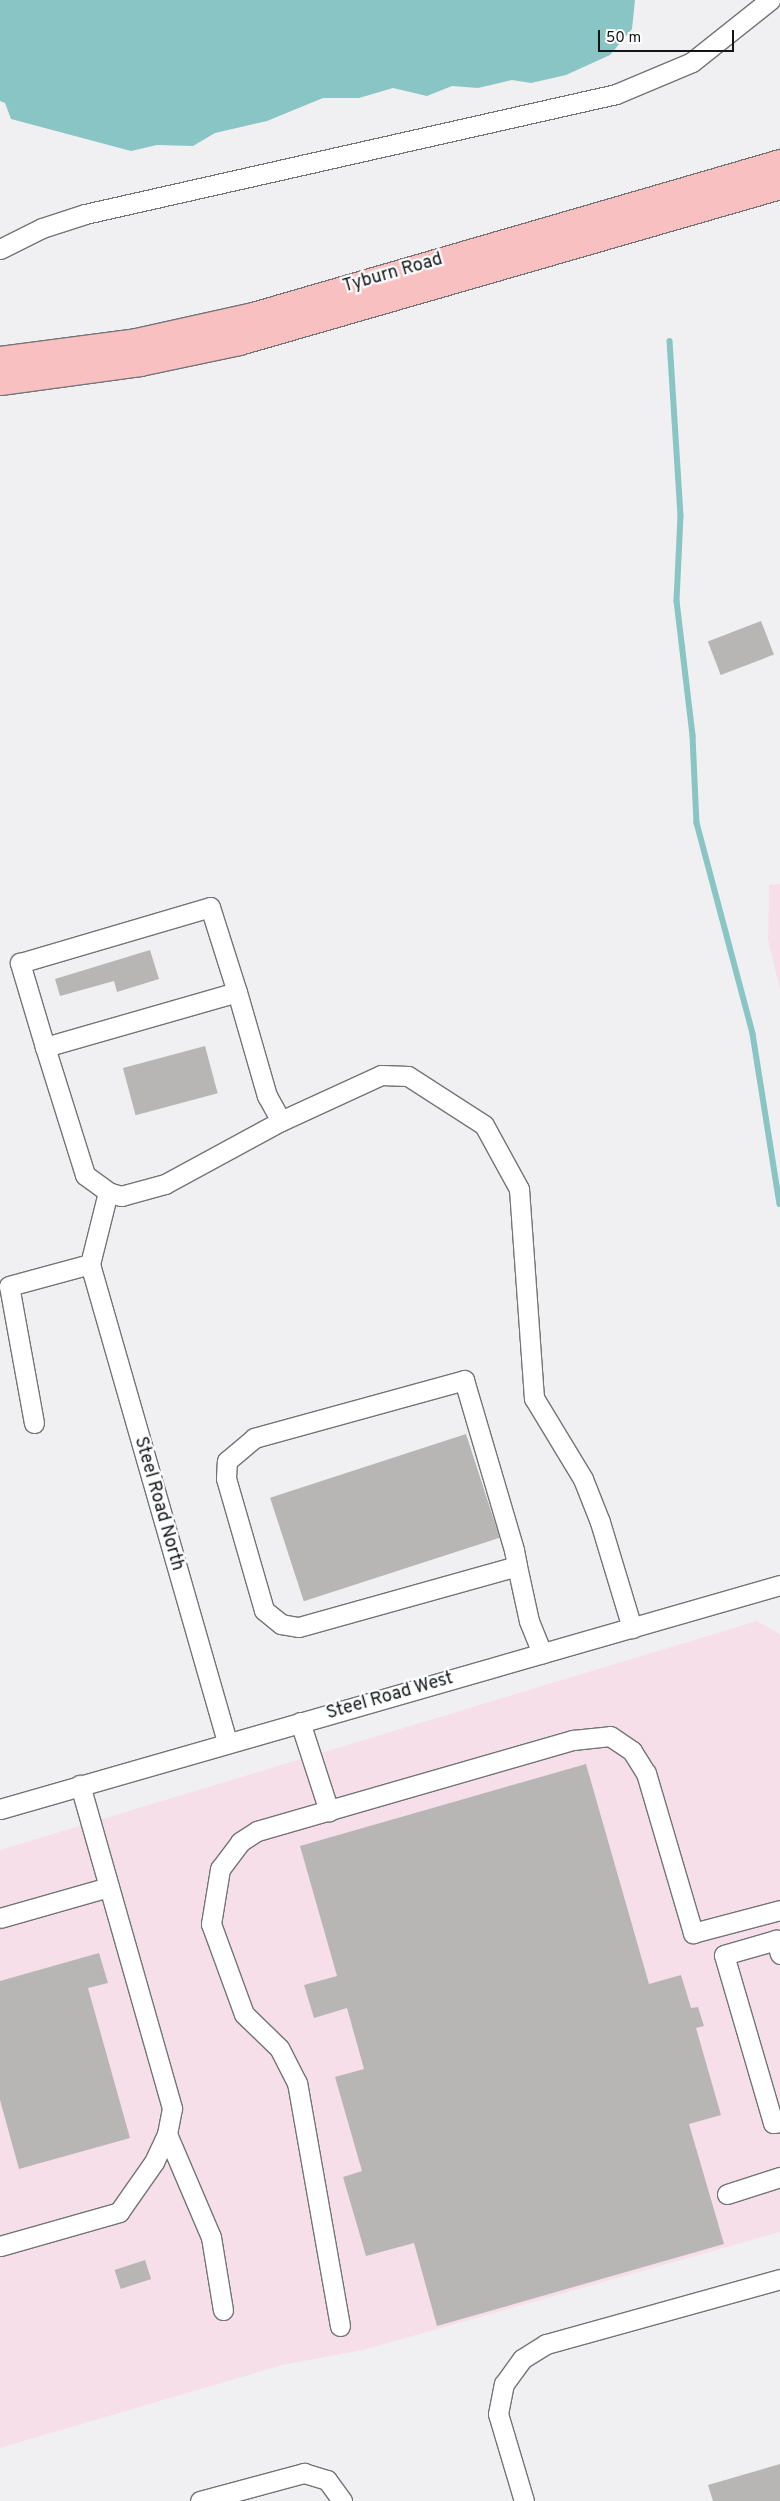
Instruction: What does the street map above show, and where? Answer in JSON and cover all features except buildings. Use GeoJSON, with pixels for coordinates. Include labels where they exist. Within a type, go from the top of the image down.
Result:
{"type":"FeatureCollection","features":[{"type":"Feature","properties":{"kind":"main road","name":"Tyburn Road"},"geometry":{"type":"LineString","coordinates":[[0,359],[136,341],[253,315],[780,162]]}},
{"type":"Feature","properties":{"kind":"main road","name":"Tyburn Road"},"geometry":{"type":"LineString","coordinates":[[0,382],[140,364],[239,342],[780,186]]}},
{"type":"Feature","properties":{"kind":"street"},"geometry":{"type":"LineString","coordinates":[[0,249],[42,228],[85,214],[616,94],[692,62],[770,0]]}},
{"type":"Feature","properties":{"kind":"street"},"geometry":{"type":"LineString","coordinates":[[280,1120],[267,1096],[210,908],[20,963],[85,1175],[108,1192],[121,1196],[165,1184],[280,1120],[381,1075],[408,1076],[484,1125],[519,1189],[534,1398],[583,1479],[600,1522],[632,1628]]}},
{"type":"Feature","properties":{"kind":"street"},"geometry":{"type":"LineString","coordinates":[[46,1047],[237,992]]}},
{"type":"Feature","properties":{"kind":"street"},"geometry":{"type":"LineString","coordinates":[[34,1423],[5,1286],[90,1264],[108,1192]]}},
{"type":"Feature","properties":{"kind":"street","name":"Steel Road North"},"geometry":{"type":"LineString","coordinates":[[90,1264],[227,1743]]}},
{"type":"Feature","properties":{"kind":"street"},"geometry":{"type":"LineString","coordinates":[[517,1566],[298,1627],[281,1624],[264,1610],[226,1478],[227,1461],[254,1438],[464,1380],[517,1566],[529,1621],[542,1654]]}},
{"type":"Feature","properties":{"kind":"street","name":"Steel Road West"},"geometry":{"type":"LineString","coordinates":[[0,1809],[780,1585]]}},
{"type":"Feature","properties":{"kind":"street"},"geometry":{"type":"LineString","coordinates":[[300,1722],[328,1811]]}},
{"type":"Feature","properties":{"kind":"street"},"geometry":{"type":"LineString","coordinates":[[340,2326],[297,2083],[279,2048],[244,2014],[212,1924],[211,1908],[220,1870],[240,1842],[257,1831],[573,1740],[610,1736],[632,1751],[646,1773],[693,1933],[780,1910]]}},
{"type":"Feature","properties":{"kind":"street"},"geometry":{"type":"LineString","coordinates":[[0,2246],[119,2212],[167,2134],[172,2108],[80,1786]]}},
{"type":"Feature","properties":{"kind":"street"},"geometry":{"type":"LineString","coordinates":[[0,1918],[109,1887]]}},
{"type":"Feature","properties":{"kind":"street"},"geometry":{"type":"LineString","coordinates":[[780,1954],[776,1940],[724,1955],[773,2123],[780,2122]]}},
{"type":"Feature","properties":{"kind":"street"},"geometry":{"type":"LineString","coordinates":[[167,2134],[211,2237],[223,2310]]}},
{"type":"Feature","properties":{"kind":"street"},"geometry":{"type":"LineString","coordinates":[[727,2194],[780,2177]]}},
{"type":"Feature","properties":{"kind":"street"},"geometry":{"type":"LineString","coordinates":[[524,2501],[498,2414],[504,2384],[522,2359],[546,2344],[780,2278]]}},
{"type":"Feature","properties":{"kind":"street"},"geometry":{"type":"LineString","coordinates":[[200,2501],[304,2473],[327,2480],[342,2501]]}},
{"type":"Feature","properties":{"kind":"shaded area"},"geometry":{"type":"Polygon","coordinates":[[[780,884],[780,990],[768,940],[769,885],[780,884]]]}},
{"type":"Feature","properties":{"kind":"shaded area"},"geometry":{"type":"Polygon","coordinates":[[[757,1621],[780,1634],[780,2232],[363,2350],[282,2365],[0,2448],[0,1850],[757,1621]]]}},
{"type":"Feature","properties":{"kind":"water"},"geometry":{"type":"Polygon","coordinates":[[[0,0],[635,0],[632,29],[610,55],[566,75],[531,83],[512,80],[478,88],[452,86],[427,96],[393,88],[359,98],[323,98],[267,121],[215,133],[193,146],[157,145],[131,151],[11,119],[5,103],[0,101],[0,0]]]}},
{"type":"Feature","properties":{"kind":"waterway"},"geometry":{"type":"LineString","coordinates":[[670,341],[681,516],[677,601],[693,736],[697,823],[753,1034],[780,1204]]}}]}
